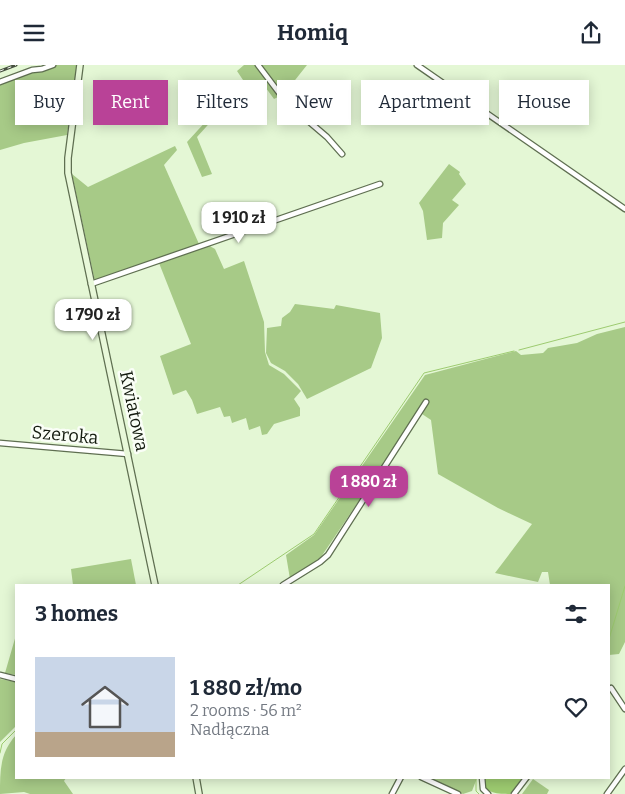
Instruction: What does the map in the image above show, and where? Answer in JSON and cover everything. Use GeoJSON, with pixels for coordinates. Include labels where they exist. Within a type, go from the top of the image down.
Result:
{"type":"FeatureCollection","features":[{"type":"Feature","properties":{"kind":"street"},"geometry":{"type":"LineString","coordinates":[[0,82],[32,70],[53,65]]}},
{"type":"Feature","properties":{"kind":"street","name":"Kwiatowa"},"geometry":{"type":"LineString","coordinates":[[80,65],[67,165],[155,584]]}},
{"type":"Feature","properties":{"kind":"street"},"geometry":{"type":"LineString","coordinates":[[258,65],[286,102],[327,137],[342,154]]}},
{"type":"Feature","properties":{"kind":"street"},"geometry":{"type":"LineString","coordinates":[[417,65],[625,209]]}},
{"type":"Feature","properties":{"kind":"street"},"geometry":{"type":"LineString","coordinates":[[91,284],[380,185]]}},
{"type":"Feature","properties":{"kind":"street"},"geometry":{"type":"LineString","coordinates":[[285,584],[328,555],[426,402]]}},
{"type":"Feature","properties":{"kind":"street","name":"Szeroka"},"geometry":{"type":"LineString","coordinates":[[0,443],[128,454]]}},
{"type":"Feature","properties":{"kind":"street"},"geometry":{"type":"LineString","coordinates":[[0,675],[15,679]]}},
{"type":"Feature","properties":{"kind":"street"},"geometry":{"type":"LineString","coordinates":[[611,688],[625,709]]}},
{"type":"Feature","properties":{"kind":"street"},"geometry":{"type":"LineString","coordinates":[[606,794],[625,769]]}},
{"type":"Feature","properties":{"kind":"street"},"geometry":{"type":"LineString","coordinates":[[196,779],[199,794]]}},
{"type":"Feature","properties":{"kind":"street"},"geometry":{"type":"LineString","coordinates":[[392,794],[400,779]]}},
{"type":"Feature","properties":{"kind":"street"},"geometry":{"type":"LineString","coordinates":[[425,779],[458,794]]}},
{"type":"Feature","properties":{"kind":"street"},"geometry":{"type":"LineString","coordinates":[[482,779],[483,789],[488,794]]}},
{"type":"Feature","properties":{"kind":"street"},"geometry":{"type":"LineString","coordinates":[[514,794],[525,779]]}},
{"type":"Feature","properties":{"kind":"shaded area"},"geometry":{"type":"Polygon","coordinates":[[[50,65],[77,65],[75,80],[15,80],[15,125],[68,125],[67,135],[24,143],[0,150],[0,85],[50,65]]]}},
{"type":"Feature","properties":{"kind":"shaded area"},"geometry":{"type":"Polygon","coordinates":[[[244,65],[307,65],[295,80],[277,80],[277,98],[274,99],[267,89],[267,80],[243,80],[237,71],[244,65]]]}},
{"type":"Feature","properties":{"kind":"shaded area"},"geometry":{"type":"Polygon","coordinates":[[[203,125],[208,125],[197,137],[212,174],[202,177],[187,142],[203,125]]]}},
{"type":"Feature","properties":{"kind":"shaded area"},"geometry":{"type":"Polygon","coordinates":[[[175,146],[177,150],[164,165],[199,244],[95,282],[72,174],[88,187],[175,146]]]}},
{"type":"Feature","properties":{"kind":"shaded area"},"geometry":{"type":"Polygon","coordinates":[[[449,164],[460,172],[459,174],[466,184],[452,200],[459,205],[443,223],[442,238],[427,240],[423,211],[419,203],[449,164]]]}},
{"type":"Feature","properties":{"kind":"shaded area"},"geometry":{"type":"Polygon","coordinates":[[[208,245],[215,249],[224,269],[244,261],[264,322],[265,352],[269,365],[284,374],[301,391],[294,399],[300,408],[300,416],[274,424],[267,434],[262,435],[260,426],[249,430],[246,418],[232,423],[230,416],[224,417],[220,407],[197,414],[186,390],[173,395],[160,356],[191,344],[159,263],[208,245]]]}},
{"type":"Feature","properties":{"kind":"shaded area"},"geometry":{"type":"Polygon","coordinates":[[[295,304],[334,309],[336,305],[380,313],[382,338],[371,368],[307,399],[298,384],[285,371],[271,363],[266,353],[267,328],[281,326],[282,318],[290,312],[295,304]]]}},
{"type":"Feature","properties":{"kind":"shaded area"},"geometry":{"type":"Polygon","coordinates":[[[625,327],[625,642],[619,654],[610,655],[610,584],[550,584],[548,572],[542,572],[538,582],[495,573],[532,524],[498,508],[438,474],[431,420],[419,412],[319,560],[290,579],[286,555],[314,535],[425,375],[516,351],[521,355],[543,353],[548,348],[577,343],[597,334],[625,327]]]}},
{"type":"Feature","properties":{"kind":"shaded area"},"geometry":{"type":"Polygon","coordinates":[[[131,559],[136,584],[73,584],[71,569],[131,559]]]}},
{"type":"Feature","properties":{"kind":"shaded area"},"geometry":{"type":"Polygon","coordinates":[[[15,638],[15,675],[5,673],[15,638]]]}},
{"type":"Feature","properties":{"kind":"shaded area"},"geometry":{"type":"Polygon","coordinates":[[[0,679],[15,682],[15,727],[0,742],[0,679]]]}},
{"type":"Feature","properties":{"kind":"shaded area"},"geometry":{"type":"Polygon","coordinates":[[[15,736],[15,779],[65,779],[64,781],[73,794],[30,794],[24,792],[0,794],[2,762],[15,736]]]}},
{"type":"Feature","properties":{"kind":"shaded area"},"geometry":{"type":"Polygon","coordinates":[[[429,779],[477,779],[472,791],[463,794],[429,779]]]}},
{"type":"Feature","properties":{"kind":"shaded area"},"geometry":{"type":"Polygon","coordinates":[[[484,779],[521,779],[510,794],[492,792],[488,790],[484,779]]]}},
{"type":"Feature","properties":{"kind":"shaded area"},"geometry":{"type":"Polygon","coordinates":[[[533,779],[549,790],[547,794],[522,794],[533,779]]]}},
{"type":"Feature","properties":{"kind":"waterway"},"geometry":{"type":"LineString","coordinates":[[519,350],[625,322]]}},
{"type":"Feature","properties":{"kind":"waterway"},"geometry":{"type":"LineString","coordinates":[[239,584],[314,534],[424,373],[514,351]]}},
{"type":"Feature","properties":{"kind":"waterway"},"geometry":{"type":"LineString","coordinates":[[610,636],[625,586]]}},
{"type":"Feature","properties":{"kind":"waterway"},"geometry":{"type":"LineString","coordinates":[[0,753],[2,744],[15,731]]}},
{"type":"Feature","properties":{"kind":"waterway"},"geometry":{"type":"LineString","coordinates":[[476,779],[476,791],[479,794]]}},
{"type":"Feature","properties":{"kind":"railway"},"geometry":{"type":"LineString","coordinates":[[0,71],[16,65]]}}]}
